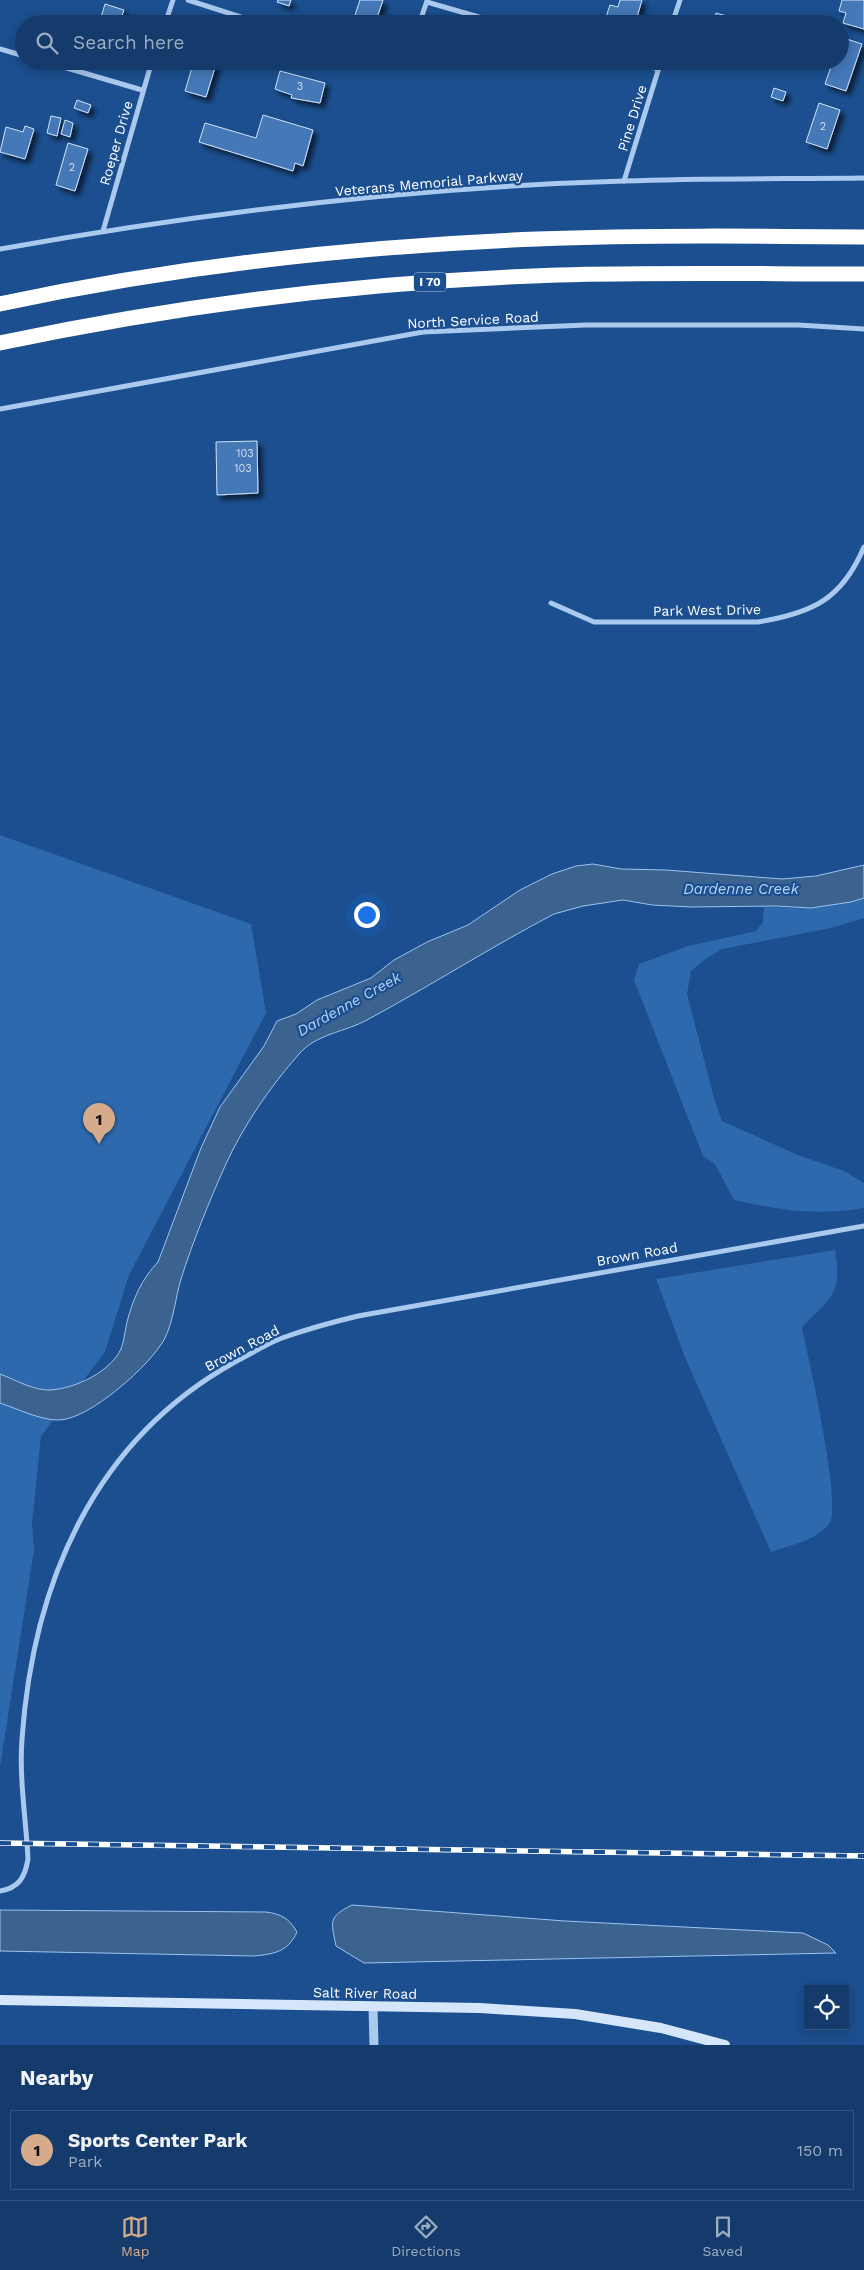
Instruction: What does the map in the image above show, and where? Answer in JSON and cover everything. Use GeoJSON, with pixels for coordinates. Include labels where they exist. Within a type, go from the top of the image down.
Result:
{"type":"FeatureCollection","features":[{"type":"Feature","properties":{"kind":"highway"},"geometry":{"type":"LineString","coordinates":[[0,304],[113,282],[197,269],[366,250],[537,239],[864,237]]}},
{"type":"Feature","properties":{"kind":"highway","name":"I 70"},"geometry":{"type":"LineString","coordinates":[[0,343],[116,320],[220,304],[389,285],[568,275],[864,274]]}},
{"type":"Feature","properties":{"kind":"main road","name":"Salt River Road"},"geometry":{"type":"LineString","coordinates":[[0,2000],[480,2008],[574,2014],[661,2028],[725,2045]]}},
{"type":"Feature","properties":{"kind":"street"},"geometry":{"type":"LineString","coordinates":[[168,15],[173,0]]}},
{"type":"Feature","properties":{"kind":"street"},"geometry":{"type":"LineString","coordinates":[[188,0],[235,15]]}},
{"type":"Feature","properties":{"kind":"street"},"geometry":{"type":"LineString","coordinates":[[675,15],[680,0]]}},
{"type":"Feature","properties":{"kind":"street"},"geometry":{"type":"LineString","coordinates":[[422,15],[427,1],[473,15]]}},
{"type":"Feature","properties":{"kind":"street"},"geometry":{"type":"LineString","coordinates":[[0,49],[15,53]]}},
{"type":"Feature","properties":{"kind":"street"},"geometry":{"type":"LineString","coordinates":[[74,70],[142,90]]}},
{"type":"Feature","properties":{"kind":"street","name":"Roeper Drive"},"geometry":{"type":"LineString","coordinates":[[103,230],[149,70]]}},
{"type":"Feature","properties":{"kind":"street","name":"Pine Drive"},"geometry":{"type":"LineString","coordinates":[[624,181],[658,70]]}},
{"type":"Feature","properties":{"kind":"street","name":"Veterans Memorial Parkway"},"geometry":{"type":"LineString","coordinates":[[0,249],[103,230],[312,204],[492,188],[624,181],[864,177]]}},
{"type":"Feature","properties":{"kind":"street","name":"North Service Road"},"geometry":{"type":"LineString","coordinates":[[0,409],[423,332],[596,325],[798,325],[864,329]]}},
{"type":"Feature","properties":{"kind":"street","name":"Park West Drive"},"geometry":{"type":"LineString","coordinates":[[551,603],[594,622],[758,622],[778,619],[798,614],[824,602],[842,586],[856,565],[864,546]]}},
{"type":"Feature","properties":{"kind":"street","name":"Brown Road"},"geometry":{"type":"LineString","coordinates":[[0,1891],[10,1889],[21,1882],[26,1872],[27,1850],[22,1739],[30,1671],[41,1622],[53,1582],[69,1540],[89,1502],[114,1465],[159,1417],[188,1392],[221,1370],[281,1339],[358,1316],[864,1226]]}},
{"type":"Feature","properties":{"kind":"street"},"geometry":{"type":"LineString","coordinates":[[374,2007],[374,2045]]}},
{"type":"Feature","properties":{"kind":"shaded area"},"geometry":{"type":"Polygon","coordinates":[[[0,835],[251,924],[266,1013],[129,1275],[105,1352],[41,1436],[32,1524],[34,1550],[0,1767],[0,835]]]}},
{"type":"Feature","properties":{"kind":"shaded area"},"geometry":{"type":"Polygon","coordinates":[[[864,898],[864,918],[831,928],[722,949],[691,971],[687,994],[714,1098],[722,1121],[798,1155],[844,1171],[864,1183],[864,1208],[814,1212],[767,1207],[734,1200],[715,1164],[703,1156],[634,980],[639,964],[688,946],[756,931],[763,922],[764,907],[811,908],[864,898]]]}},
{"type":"Feature","properties":{"kind":"shaded area"},"geometry":{"type":"Polygon","coordinates":[[[835,1250],[837,1277],[832,1295],[802,1327],[823,1430],[832,1490],[832,1511],[829,1524],[817,1535],[771,1552],[684,1355],[656,1279],[835,1250]]]}},
{"type":"Feature","properties":{"kind":"water","name":"Dardenne Creek"},"geometry":{"type":"Polygon","coordinates":[[[593,864],[621,869],[666,870],[782,879],[816,876],[864,865],[864,898],[851,902],[811,908],[776,906],[691,907],[652,905],[623,900],[583,906],[554,914],[367,1020],[314,1042],[299,1054],[278,1080],[258,1107],[232,1151],[191,1250],[181,1279],[168,1331],[158,1349],[147,1362],[102,1401],[71,1418],[51,1420],[0,1403],[0,1374],[38,1389],[61,1389],[101,1372],[116,1357],[122,1346],[132,1305],[142,1283],[158,1262],[201,1148],[220,1107],[264,1046],[277,1021],[296,1014],[317,1000],[371,978],[394,960],[427,942],[468,925],[520,890],[552,874],[576,866],[593,864]]]}},
{"type":"Feature","properties":{"kind":"water"},"geometry":{"type":"Polygon","coordinates":[[[352,1905],[565,1921],[803,1933],[828,1945],[836,1953],[364,1963],[336,1946],[333,1921],[339,1913],[352,1905]]]}},
{"type":"Feature","properties":{"kind":"water"},"geometry":{"type":"Polygon","coordinates":[[[0,1910],[266,1912],[284,1918],[291,1923],[297,1932],[289,1944],[280,1951],[254,1956],[0,1951],[0,1910]]]}},
{"type":"Feature","properties":{"kind":"building"},"geometry":{"type":"Polygon","coordinates":[[[278,0],[291,0],[289,6],[277,2],[278,0]]]}},
{"type":"Feature","properties":{"kind":"building"},"geometry":{"type":"Polygon","coordinates":[[[360,0],[383,0],[378,15],[355,15],[360,0]]]}},
{"type":"Feature","properties":{"kind":"building"},"geometry":{"type":"Polygon","coordinates":[[[620,0],[642,0],[638,15],[607,15],[610,5],[618,7],[620,0]]]}},
{"type":"Feature","properties":{"kind":"building"},"geometry":{"type":"Polygon","coordinates":[[[842,0],[864,0],[864,29],[849,25],[849,15],[839,11],[842,0]]]}},
{"type":"Feature","properties":{"kind":"building"},"geometry":{"type":"Polygon","coordinates":[[[105,4],[124,10],[122,15],[102,15],[105,4]]]}},
{"type":"Feature","properties":{"kind":"building"},"geometry":{"type":"Polygon","coordinates":[[[849,40],[862,44],[846,91],[825,84],[830,70],[849,70],[849,40]]]}},
{"type":"Feature","properties":{"kind":"building"},"geometry":{"type":"Polygon","coordinates":[[[191,70],[214,70],[206,97],[185,91],[191,70]]]}},
{"type":"Feature","properties":{"kind":"building"},"geometry":{"type":"Polygon","coordinates":[[[280,71],[325,83],[320,103],[291,98],[292,95],[275,89],[280,71]]]}},
{"type":"Feature","properties":{"kind":"building"},"geometry":{"type":"Polygon","coordinates":[[[774,88],[786,92],[783,101],[771,97],[774,88]]]}},
{"type":"Feature","properties":{"kind":"building"},"geometry":{"type":"Polygon","coordinates":[[[77,100],[91,105],[88,113],[74,108],[77,100]]]}},
{"type":"Feature","properties":{"kind":"building"},"geometry":{"type":"Polygon","coordinates":[[[819,103],[840,110],[827,149],[806,142],[819,103]]]}},
{"type":"Feature","properties":{"kind":"building"},"geometry":{"type":"Polygon","coordinates":[[[263,115],[313,130],[303,166],[295,163],[293,171],[199,142],[205,123],[256,138],[263,115]]]}},
{"type":"Feature","properties":{"kind":"building"},"geometry":{"type":"Polygon","coordinates":[[[51,116],[61,118],[57,136],[47,133],[51,116]]]}},
{"type":"Feature","properties":{"kind":"building"},"geometry":{"type":"Polygon","coordinates":[[[65,120],[73,123],[70,137],[61,134],[65,120]]]}},
{"type":"Feature","properties":{"kind":"building"},"geometry":{"type":"Polygon","coordinates":[[[25,126],[34,129],[25,159],[0,152],[6,127],[23,132],[25,126]]]}},
{"type":"Feature","properties":{"kind":"building"},"geometry":{"type":"Polygon","coordinates":[[[68,143],[88,149],[75,191],[56,185],[68,143]]]}},
{"type":"Feature","properties":{"kind":"building"},"geometry":{"type":"Polygon","coordinates":[[[257,441],[258,493],[217,495],[216,442],[257,441]]]}},
{"type":"Feature","properties":{"kind":"railway"},"geometry":{"type":"LineString","coordinates":[[0,1843],[864,1856]]}},
{"type":"Feature","properties":{"kind":"place","name":"Sports Center Park"},"geometry":{"type":"Point","coordinates":[99,1144]}}]}
